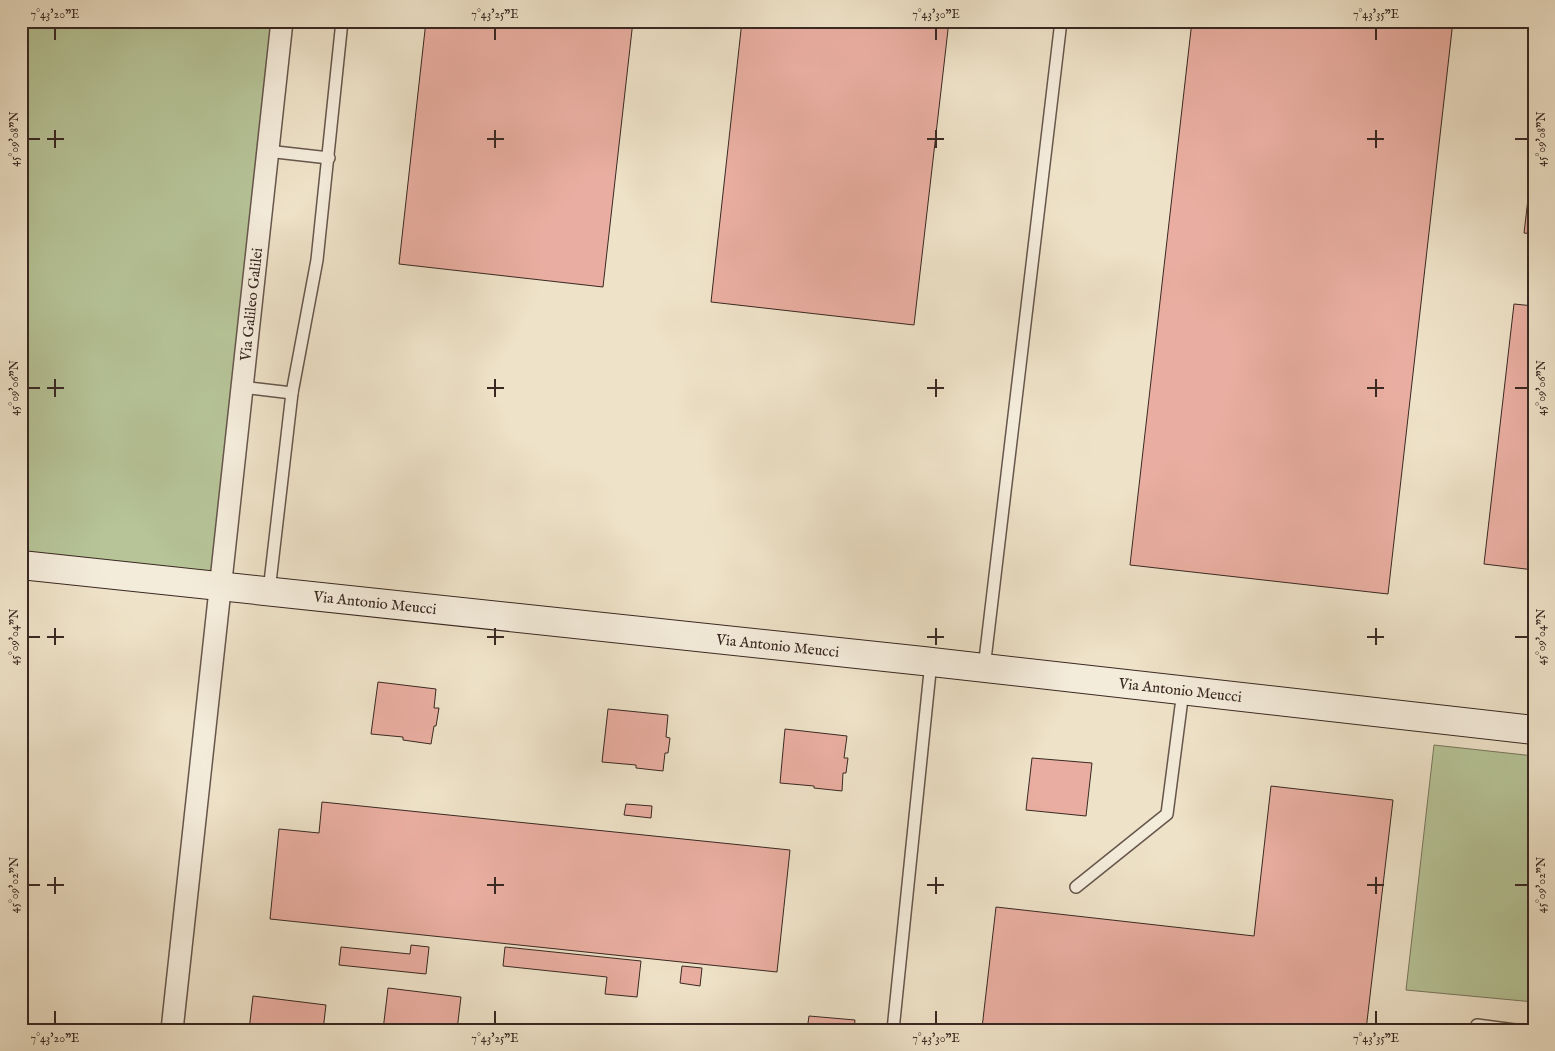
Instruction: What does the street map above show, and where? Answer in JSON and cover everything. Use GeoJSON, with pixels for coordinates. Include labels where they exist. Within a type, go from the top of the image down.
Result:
{"type":"FeatureCollection","features":[{"type":"Feature","properties":{"kind":"street","name":"Via Galileo Galilei"},"geometry":{"type":"LineString","coordinates":[[172,1030],[282,21]]}},
{"type":"Feature","properties":{"kind":"street","name":"Via Antonio Meucci"},"geometry":{"type":"LineString","coordinates":[[21,565],[931,662],[1534,730]]}},
{"type":"Feature","properties":{"kind":"lane"},"geometry":{"type":"LineString","coordinates":[[269,591],[292,394],[317,260],[342,21]]}},
{"type":"Feature","properties":{"kind":"lane"},"geometry":{"type":"LineString","coordinates":[[984,668],[1061,21]]}},
{"type":"Feature","properties":{"kind":"lane"},"geometry":{"type":"LineString","coordinates":[[267,151],[329,158]]}},
{"type":"Feature","properties":{"kind":"lane"},"geometry":{"type":"LineString","coordinates":[[241,387],[292,394]]}},
{"type":"Feature","properties":{"kind":"lane"},"geometry":{"type":"LineString","coordinates":[[893,1030],[931,662]]}},
{"type":"Feature","properties":{"kind":"lane"},"geometry":{"type":"LineString","coordinates":[[1076,888],[1167,814],[1183,691]]}},
{"type":"Feature","properties":{"kind":"lane"},"geometry":{"type":"LineString","coordinates":[[1477,1030],[1478,1025],[1515,1030]]}},
{"type":"Feature","properties":{"kind":"green space"},"geometry":{"type":"Polygon","coordinates":[[[21,21],[282,21],[219,586],[21,565],[21,21]]]}},
{"type":"Feature","properties":{"kind":"green space"},"geometry":{"type":"Polygon","coordinates":[[[1434,745],[1534,756],[1534,1002],[1406,990],[1434,745]]]}},
{"type":"Feature","properties":{"kind":"building"},"geometry":{"type":"Polygon","coordinates":[[[426,21],[633,21],[603,287],[399,264],[426,21]]]}},
{"type":"Feature","properties":{"kind":"building"},"geometry":{"type":"Polygon","coordinates":[[[742,21],[949,21],[914,325],[711,302],[742,21]]]}},
{"type":"Feature","properties":{"kind":"building"},"geometry":{"type":"Polygon","coordinates":[[[1192,21],[1453,21],[1388,594],[1130,565],[1192,21]]]}},
{"type":"Feature","properties":{"kind":"building"},"geometry":{"type":"Polygon","coordinates":[[[1534,148],[1534,234],[1524,233],[1534,148]]]}},
{"type":"Feature","properties":{"kind":"building"},"geometry":{"type":"Polygon","coordinates":[[[1514,304],[1534,306],[1534,570],[1484,564],[1514,304]]]}},
{"type":"Feature","properties":{"kind":"building"},"geometry":{"type":"Polygon","coordinates":[[[378,682],[436,689],[434,708],[439,708],[431,744],[403,740],[403,737],[371,734],[378,682]]]}},
{"type":"Feature","properties":{"kind":"building"},"geometry":{"type":"Polygon","coordinates":[[[608,709],[668,715],[666,737],[670,738],[668,753],[665,753],[663,771],[636,768],[636,765],[602,762],[608,709]]]}},
{"type":"Feature","properties":{"kind":"building"},"geometry":{"type":"Polygon","coordinates":[[[785,729],[847,736],[844,758],[848,758],[846,773],[843,773],[842,791],[780,783],[785,729]]]}},
{"type":"Feature","properties":{"kind":"building"},"geometry":{"type":"Polygon","coordinates":[[[1032,758],[1092,763],[1086,816],[1026,810],[1032,758]]]}},
{"type":"Feature","properties":{"kind":"building"},"geometry":{"type":"Polygon","coordinates":[[[1271,786],[1393,800],[1366,1030],[997,1030],[982,1028],[996,907],[1254,936],[1271,786]]]}},
{"type":"Feature","properties":{"kind":"building"},"geometry":{"type":"Polygon","coordinates":[[[322,802],[790,850],[777,972],[270,919],[279,829],[319,833],[322,802]]]}},
{"type":"Feature","properties":{"kind":"building"},"geometry":{"type":"Polygon","coordinates":[[[626,804],[652,806],[651,818],[624,815],[626,804]]]}},
{"type":"Feature","properties":{"kind":"building"},"geometry":{"type":"Polygon","coordinates":[[[411,945],[429,947],[426,974],[339,965],[341,947],[410,954],[411,945]]]}},
{"type":"Feature","properties":{"kind":"building"},"geometry":{"type":"Polygon","coordinates":[[[505,947],[641,961],[637,997],[605,994],[607,977],[503,966],[505,947]]]}},
{"type":"Feature","properties":{"kind":"building"},"geometry":{"type":"Polygon","coordinates":[[[682,966],[702,968],[700,986],[680,983],[682,966]]]}},
{"type":"Feature","properties":{"kind":"building"},"geometry":{"type":"Polygon","coordinates":[[[388,988],[461,997],[457,1030],[383,1030],[388,988]]]}},
{"type":"Feature","properties":{"kind":"building"},"geometry":{"type":"Polygon","coordinates":[[[253,996],[326,1005],[323,1030],[249,1030],[253,996]]]}},
{"type":"Feature","properties":{"kind":"building"},"geometry":{"type":"Polygon","coordinates":[[[809,1016],[855,1020],[854,1030],[807,1030],[809,1016]]]}}]}
